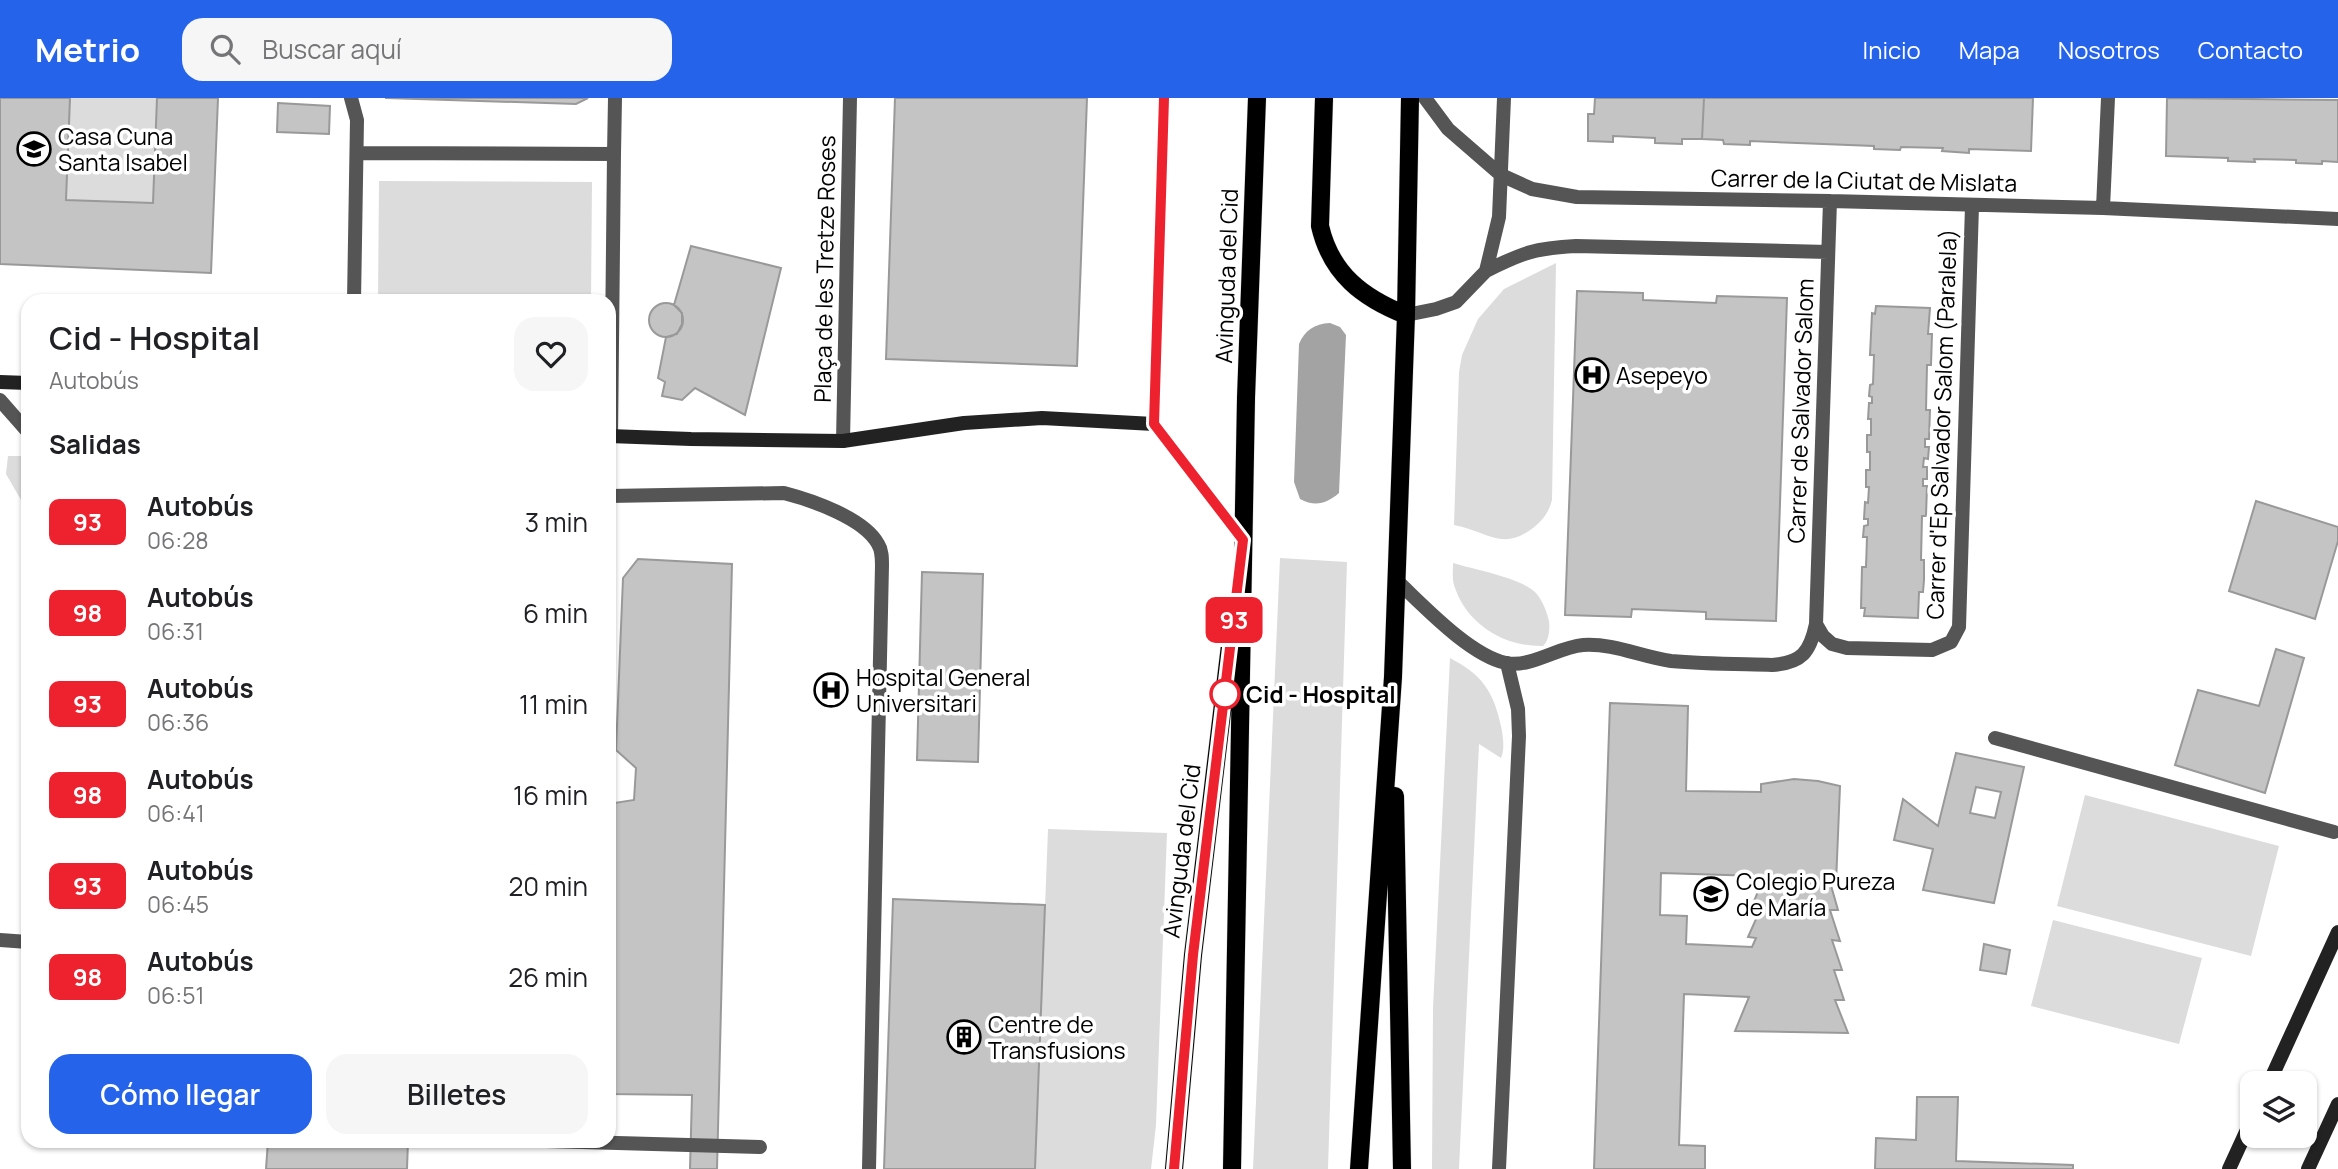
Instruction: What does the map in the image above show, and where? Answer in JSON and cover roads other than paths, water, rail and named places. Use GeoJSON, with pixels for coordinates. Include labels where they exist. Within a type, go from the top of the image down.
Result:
{"type":"FeatureCollection","features":[{"type":"Feature","properties":{"kind":"main road","name":"Avinguda del Cid"},"geometry":{"type":"LineString","coordinates":[[1232,1169],[1243,540],[1256,98]]}},
{"type":"Feature","properties":{"kind":"main road"},"geometry":{"type":"LineString","coordinates":[[1324,98],[1320,226],[1324,245],[1347,278],[1362,292],[1378,303],[1406,315]]}},
{"type":"Feature","properties":{"kind":"main road"},"geometry":{"type":"LineString","coordinates":[[1359,1169],[1392,677],[1406,315],[1410,98]]}},
{"type":"Feature","properties":{"kind":"main road","name":"Avinguda del Cid"},"geometry":{"type":"LineString","coordinates":[[1174,1169],[1193,955],[1243,540]]}},
{"type":"Feature","properties":{"kind":"main road"},"geometry":{"type":"LineString","coordinates":[[1392,677],[1402,1169]]}},
{"type":"Feature","properties":{"kind":"street"},"geometry":{"type":"LineString","coordinates":[[351,98],[357,120],[354,294]]}},
{"type":"Feature","properties":{"kind":"street"},"geometry":{"type":"LineString","coordinates":[[612,294],[615,98]]}},
{"type":"Feature","properties":{"kind":"street","name":"Plaça de les Tretze Roses"},"geometry":{"type":"LineString","coordinates":[[843,441],[850,98]]}},
{"type":"Feature","properties":{"kind":"street"},"geometry":{"type":"LineString","coordinates":[[1164,98],[1154,424],[1243,540]]}},
{"type":"Feature","properties":{"kind":"street","name":"Carrer de la Ciutat de Mislata"},"geometry":{"type":"LineString","coordinates":[[1425,98],[1448,129],[1501,175],[1532,189],[1577,197],[2103,208],[2338,219]]}},
{"type":"Feature","properties":{"kind":"street"},"geometry":{"type":"LineString","coordinates":[[1486,271],[1499,218],[1504,98]]}},
{"type":"Feature","properties":{"kind":"street"},"geometry":{"type":"LineString","coordinates":[[2103,208],[2108,98]]}},
{"type":"Feature","properties":{"kind":"street"},"geometry":{"type":"LineString","coordinates":[[357,153],[614,154]]}},
{"type":"Feature","properties":{"kind":"street","name":"Carrer de Salvador Salom"},"geometry":{"type":"LineString","coordinates":[[1816,624],[1830,201]]}},
{"type":"Feature","properties":{"kind":"street","name":"Carrer d'Ep Salvador Salom (Paralela)"},"geometry":{"type":"LineString","coordinates":[[1816,624],[1832,644],[1847,648],[1932,650],[1951,642],[1959,627],[1972,206]]}},
{"type":"Feature","properties":{"kind":"street"},"geometry":{"type":"LineString","coordinates":[[1406,315],[1456,302],[1486,271],[1523,253],[1546,248],[1589,246],[1828,252]]}},
{"type":"Feature","properties":{"kind":"street"},"geometry":{"type":"LineString","coordinates":[[0,382],[21,383]]}},
{"type":"Feature","properties":{"kind":"street"},"geometry":{"type":"LineString","coordinates":[[0,400],[21,424]]}},
{"type":"Feature","properties":{"kind":"street"},"geometry":{"type":"LineString","coordinates":[[616,436],[843,441],[964,423],[1042,418],[1154,424]]}},
{"type":"Feature","properties":{"kind":"street"},"geometry":{"type":"LineString","coordinates":[[616,496],[784,493],[804,498],[857,522],[870,532],[880,546],[883,565],[869,1169]]}},
{"type":"Feature","properties":{"kind":"street"},"geometry":{"type":"LineString","coordinates":[[1396,580],[1451,631],[1483,654],[1507,663],[1543,658],[1579,645],[1599,645],[1670,660],[1787,664],[1799,659],[1808,650],[1816,624]]}},
{"type":"Feature","properties":{"kind":"street"},"geometry":{"type":"LineString","coordinates":[[1499,1169],[1519,736],[1518,709],[1507,663]]}},
{"type":"Feature","properties":{"kind":"street"},"geometry":{"type":"LineString","coordinates":[[1995,738],[2334,832]]}},
{"type":"Feature","properties":{"kind":"street"},"geometry":{"type":"LineString","coordinates":[[2274,1071],[2338,932]]}},
{"type":"Feature","properties":{"kind":"street"},"geometry":{"type":"LineString","coordinates":[[0,940],[21,942]]}},
{"type":"Feature","properties":{"kind":"street"},"geometry":{"type":"LineString","coordinates":[[2308,1169],[2338,1104]]}},
{"type":"Feature","properties":{"kind":"street"},"geometry":{"type":"LineString","coordinates":[[616,1143],[760,1147]]}},
{"type":"Feature","properties":{"kind":"street"},"geometry":{"type":"LineString","coordinates":[[2229,1169],[2240,1145]]}},
{"type":"Feature","properties":{"kind":"place","name":"Casa Cuna Santa Isabel"},"geometry":{"type":"Point","coordinates":[34,149]}},
{"type":"Feature","properties":{"kind":"place","name":"Asepeyo"},"geometry":{"type":"Point","coordinates":[1592,375]}},
{"type":"Feature","properties":{"kind":"place","name":"Hospital General Universitari"},"geometry":{"type":"Point","coordinates":[831,690]}},
{"type":"Feature","properties":{"kind":"place","name":"Cid - Hospital"},"geometry":{"type":"Point","coordinates":[1225,694]}},
{"type":"Feature","properties":{"kind":"place","name":"Colegio Pureza de María"},"geometry":{"type":"Point","coordinates":[1711,894]}},
{"type":"Feature","properties":{"kind":"place","name":"Centre de Transfusions"},"geometry":{"type":"Point","coordinates":[964,1037]}}]}
